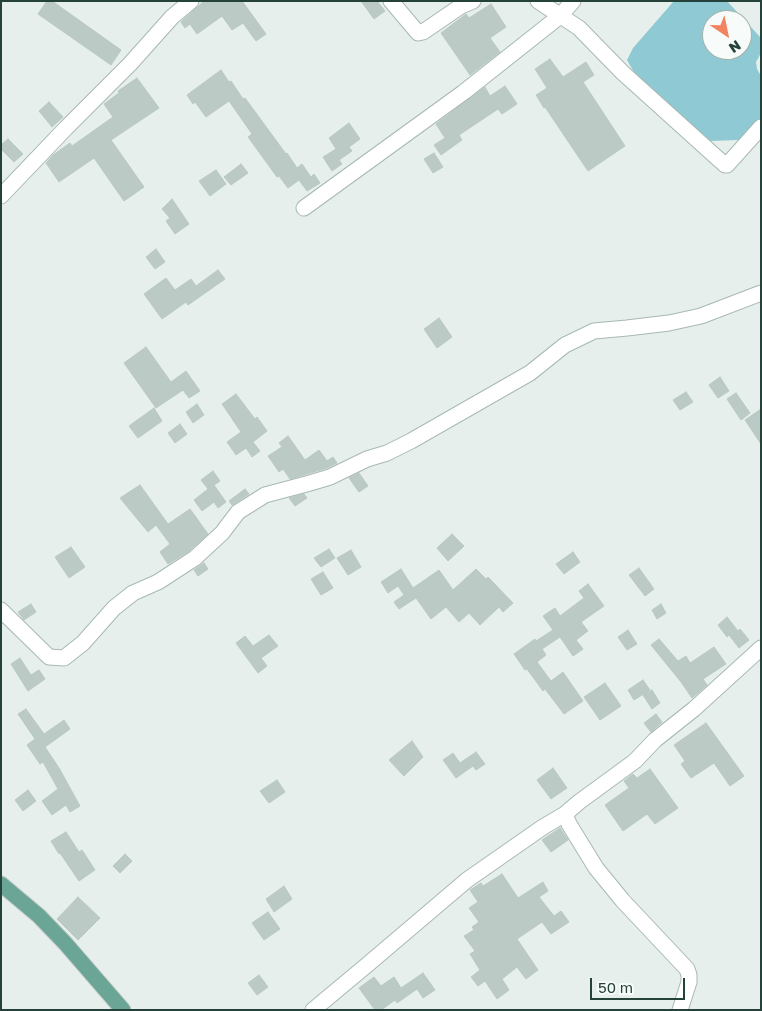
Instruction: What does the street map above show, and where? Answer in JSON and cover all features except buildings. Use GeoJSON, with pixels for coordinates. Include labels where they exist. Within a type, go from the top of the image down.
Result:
{"type":"FeatureCollection","features":[{"type":"Feature","properties":{"kind":"main road"},"geometry":{"type":"LineString","coordinates":[[1,884],[39,916],[123,1010]]}},
{"type":"Feature","properties":{"kind":"street"},"geometry":{"type":"LineString","coordinates":[[1,196],[130,64],[172,17],[191,1]]}},
{"type":"Feature","properties":{"kind":"street"},"geometry":{"type":"LineString","coordinates":[[391,1],[418,33],[423,32],[461,6],[473,1]]}},
{"type":"Feature","properties":{"kind":"street"},"geometry":{"type":"LineString","coordinates":[[538,1],[579,28],[623,73],[725,165],[761,127]]}},
{"type":"Feature","properties":{"kind":"street"},"geometry":{"type":"LineString","coordinates":[[304,208],[464,92],[560,16],[574,1]]}},
{"type":"Feature","properties":{"kind":"street"},"geometry":{"type":"LineString","coordinates":[[1,610],[48,657],[64,658],[83,644],[114,608],[133,593],[158,582],[195,558],[222,533],[238,512],[264,495],[310,484],[330,477],[367,458],[387,454],[530,374],[565,345],[594,330],[669,323],[701,316],[761,293]]}},
{"type":"Feature","properties":{"kind":"street"},"geometry":{"type":"LineString","coordinates":[[313,1010],[467,880],[543,827],[565,814],[635,761],[655,740],[694,710],[761,648]]}},
{"type":"Feature","properties":{"kind":"street"},"geometry":{"type":"LineString","coordinates":[[565,814],[569,824],[596,868],[623,901],[687,969],[689,982],[680,1010]]}},
{"type":"Feature","properties":{"kind":"water"},"geometry":{"type":"Polygon","coordinates":[[[674,1],[727,1],[735,10],[702,10],[702,60],[752,60],[752,28],[761,38],[761,53],[756,62],[761,76],[761,121],[743,138],[738,140],[710,141],[636,76],[627,60],[633,48],[674,1]]]}}]}
